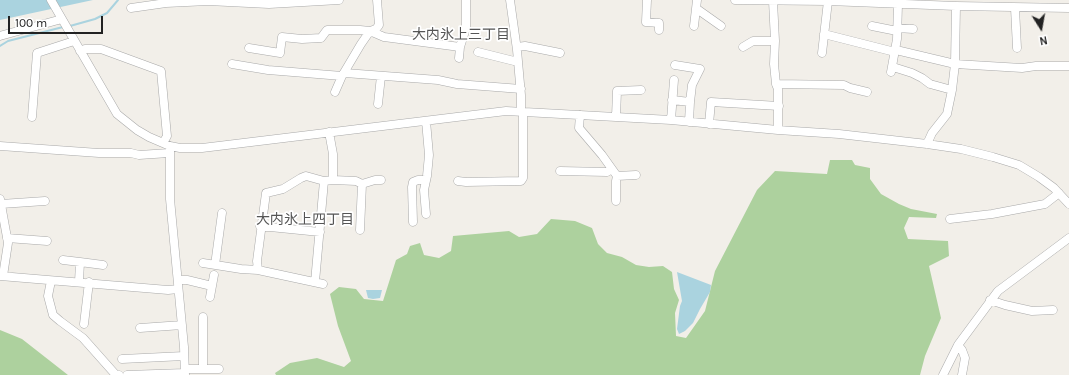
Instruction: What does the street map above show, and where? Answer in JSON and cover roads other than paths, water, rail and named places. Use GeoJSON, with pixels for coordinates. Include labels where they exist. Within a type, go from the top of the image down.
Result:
{"type":"FeatureCollection","features":[{"type":"Feature","properties":{"kind":"street"},"geometry":{"type":"LineString","coordinates":[[51,0],[117,114],[137,130],[168,147]]}},
{"type":"Feature","properties":{"kind":"street"},"geometry":{"type":"LineString","coordinates":[[131,8],[208,1],[269,4],[339,0]]}},
{"type":"Feature","properties":{"kind":"street"},"geometry":{"type":"LineString","coordinates":[[249,48],[280,52],[282,37],[302,39],[321,38],[327,30],[376,30],[378,25],[377,0]]}},
{"type":"Feature","properties":{"kind":"street"},"geometry":{"type":"LineString","coordinates":[[459,58],[460,46],[466,28],[466,0]]}},
{"type":"Feature","properties":{"kind":"street"},"geometry":{"type":"LineString","coordinates":[[458,181],[521,181],[523,178],[521,89],[510,0]]}},
{"type":"Feature","properties":{"kind":"street"},"geometry":{"type":"LineString","coordinates":[[646,0],[646,22],[659,23],[659,30]]}},
{"type":"Feature","properties":{"kind":"street"},"geometry":{"type":"LineString","coordinates":[[735,0],[828,1],[1015,8],[1069,8]]}},
{"type":"Feature","properties":{"kind":"street"},"geometry":{"type":"LineString","coordinates":[[773,1],[775,41],[774,64],[779,106],[778,130]]}},
{"type":"Feature","properties":{"kind":"street"},"geometry":{"type":"LineString","coordinates":[[822,53],[828,1]]}},
{"type":"Feature","properties":{"kind":"street"},"geometry":{"type":"LineString","coordinates":[[697,4],[721,26]]}},
{"type":"Feature","properties":{"kind":"street"},"geometry":{"type":"LineString","coordinates":[[694,26],[697,4]]}},
{"type":"Feature","properties":{"kind":"street"},"geometry":{"type":"LineString","coordinates":[[898,4],[897,29],[892,70],[912,73],[930,84],[952,90]]}},
{"type":"Feature","properties":{"kind":"street"},"geometry":{"type":"LineString","coordinates":[[927,144],[932,133],[947,114],[955,64],[956,6]]}},
{"type":"Feature","properties":{"kind":"street"},"geometry":{"type":"LineString","coordinates":[[1015,8],[1017,48]]}},
{"type":"Feature","properties":{"kind":"street"},"geometry":{"type":"LineString","coordinates":[[0,36],[60,16]]}},
{"type":"Feature","properties":{"kind":"street"},"geometry":{"type":"LineString","coordinates":[[872,26],[914,30]]}},
{"type":"Feature","properties":{"kind":"street"},"geometry":{"type":"LineString","coordinates":[[370,31],[384,37],[460,46]]}},
{"type":"Feature","properties":{"kind":"street"},"geometry":{"type":"LineString","coordinates":[[335,92],[343,75],[370,31]]}},
{"type":"Feature","properties":{"kind":"street"},"geometry":{"type":"LineString","coordinates":[[824,34],[955,64],[1022,68],[1036,66],[1069,66]]}},
{"type":"Feature","properties":{"kind":"street"},"geometry":{"type":"LineString","coordinates":[[32,117],[37,53],[74,41]]}},
{"type":"Feature","properties":{"kind":"street"},"geometry":{"type":"LineString","coordinates":[[744,47],[753,41],[775,41]]}},
{"type":"Feature","properties":{"kind":"street"},"geometry":{"type":"LineString","coordinates":[[517,47],[525,46],[560,53]]}},
{"type":"Feature","properties":{"kind":"street"},"geometry":{"type":"LineString","coordinates":[[80,51],[85,49],[101,49],[161,71],[168,147],[170,199],[185,372]]}},
{"type":"Feature","properties":{"kind":"street"},"geometry":{"type":"LineString","coordinates":[[478,52],[518,61]]}},
{"type":"Feature","properties":{"kind":"street"},"geometry":{"type":"LineString","coordinates":[[232,64],[268,70],[438,80],[457,84],[521,89]]}},
{"type":"Feature","properties":{"kind":"street"},"geometry":{"type":"LineString","coordinates":[[675,65],[700,69],[692,85],[689,122]]}},
{"type":"Feature","properties":{"kind":"street"},"geometry":{"type":"LineString","coordinates":[[378,104],[381,76]]}},
{"type":"Feature","properties":{"kind":"street"},"geometry":{"type":"LineString","coordinates":[[671,120],[674,80]]}},
{"type":"Feature","properties":{"kind":"street"},"geometry":{"type":"LineString","coordinates":[[776,84],[844,85],[867,92]]}},
{"type":"Feature","properties":{"kind":"street"},"geometry":{"type":"LineString","coordinates":[[616,117],[617,90],[642,90]]}},
{"type":"Feature","properties":{"kind":"street"},"geometry":{"type":"LineString","coordinates":[[672,100],[690,102]]}},
{"type":"Feature","properties":{"kind":"street"},"geometry":{"type":"LineString","coordinates":[[709,124],[711,102],[779,106]]}},
{"type":"Feature","properties":{"kind":"street"},"geometry":{"type":"LineString","coordinates":[[0,146],[99,153],[131,153],[139,155],[168,147],[202,148],[488,113],[522,112],[580,115],[671,120],[839,134],[927,144],[993,156],[1019,165],[1039,177],[1059,193],[1069,204]]}},
{"type":"Feature","properties":{"kind":"street"},"geometry":{"type":"LineString","coordinates":[[580,115],[579,128],[615,173],[616,201]]}},
{"type":"Feature","properties":{"kind":"street"},"geometry":{"type":"LineString","coordinates":[[426,121],[429,155],[424,190],[426,214]]}},
{"type":"Feature","properties":{"kind":"street"},"geometry":{"type":"LineString","coordinates":[[329,132],[333,154],[333,180]]}},
{"type":"Feature","properties":{"kind":"street"},"geometry":{"type":"LineString","coordinates":[[560,171],[607,172],[636,175]]}},
{"type":"Feature","properties":{"kind":"street"},"geometry":{"type":"LineString","coordinates":[[258,270],[257,261],[260,226],[266,193],[283,189],[300,178],[306,176],[324,181],[356,181],[362,184],[381,180]]}},
{"type":"Feature","properties":{"kind":"street"},"geometry":{"type":"LineString","coordinates":[[413,222],[412,187],[414,182],[418,180],[426,180]]}},
{"type":"Feature","properties":{"kind":"street"},"geometry":{"type":"LineString","coordinates":[[203,263],[258,270],[319,283],[320,232],[324,181]]}},
{"type":"Feature","properties":{"kind":"street"},"geometry":{"type":"LineString","coordinates":[[360,230],[362,184]]}},
{"type":"Feature","properties":{"kind":"street"},"geometry":{"type":"LineString","coordinates":[[950,219],[992,214],[1045,204],[1059,193]]}},
{"type":"Feature","properties":{"kind":"street"},"geometry":{"type":"LineString","coordinates":[[45,201],[0,202],[8,243],[1,276],[89,282],[168,290],[187,280],[212,286]]}},
{"type":"Feature","properties":{"kind":"street"},"geometry":{"type":"LineString","coordinates":[[215,265],[222,213]]}},
{"type":"Feature","properties":{"kind":"street"},"geometry":{"type":"LineString","coordinates":[[260,226],[320,232]]}},
{"type":"Feature","properties":{"kind":"street"},"geometry":{"type":"LineString","coordinates":[[7,238],[47,241]]}},
{"type":"Feature","properties":{"kind":"street"},"geometry":{"type":"LineString","coordinates":[[943,375],[958,346],[998,291],[1069,238]]}},
{"type":"Feature","properties":{"kind":"street"},"geometry":{"type":"LineString","coordinates":[[63,260],[103,265]]}},
{"type":"Feature","properties":{"kind":"street"},"geometry":{"type":"LineString","coordinates":[[79,282],[80,262]]}},
{"type":"Feature","properties":{"kind":"street"},"geometry":{"type":"LineString","coordinates":[[210,296],[214,275]]}},
{"type":"Feature","properties":{"kind":"street"},"geometry":{"type":"LineString","coordinates":[[51,280],[48,296],[53,315],[83,338],[115,374],[119,375]]}},
{"type":"Feature","properties":{"kind":"street"},"geometry":{"type":"LineString","coordinates":[[84,324],[89,282]]}},
{"type":"Feature","properties":{"kind":"street"},"geometry":{"type":"LineString","coordinates":[[990,300],[1032,311],[1053,310]]}},
{"type":"Feature","properties":{"kind":"street"},"geometry":{"type":"LineString","coordinates":[[203,317],[204,369]]}},
{"type":"Feature","properties":{"kind":"street"},"geometry":{"type":"LineString","coordinates":[[140,328],[182,325]]}},
{"type":"Feature","properties":{"kind":"street"},"geometry":{"type":"LineString","coordinates":[[958,346],[962,350],[965,358],[962,375]]}},
{"type":"Feature","properties":{"kind":"street"},"geometry":{"type":"LineString","coordinates":[[122,359],[135,356],[153,360],[184,356]]}},
{"type":"Feature","properties":{"kind":"street"},"geometry":{"type":"LineString","coordinates":[[127,375],[219,369]]}},
{"type":"Feature","properties":{"kind":"water"},"geometry":{"type":"Polygon","coordinates":[[[0,0],[93,0],[0,20],[0,0]]]}},
{"type":"Feature","properties":{"kind":"water"},"geometry":{"type":"Polygon","coordinates":[[[677,272],[711,285],[710,292],[693,323],[685,331],[679,334],[677,329],[682,301],[677,272]]]}},
{"type":"Feature","properties":{"kind":"water"},"geometry":{"type":"Polygon","coordinates":[[[366,290],[382,290],[380,298],[368,298],[366,290]]]}},
{"type":"Feature","properties":{"kind":"waterway"},"geometry":{"type":"LineString","coordinates":[[70,26],[95,19],[107,13],[118,0]]}},
{"type":"Feature","properties":{"kind":"waterway"},"geometry":{"type":"LineString","coordinates":[[0,46],[8,41],[63,27]]}},
{"type":"Feature","properties":{"kind":"district","name":"大内氷上三丁目"},"geometry":{"type":"Point","coordinates":[461,35]}},
{"type":"Feature","properties":{"kind":"district","name":"大内氷上四丁目"},"geometry":{"type":"Point","coordinates":[305,220]}}]}
